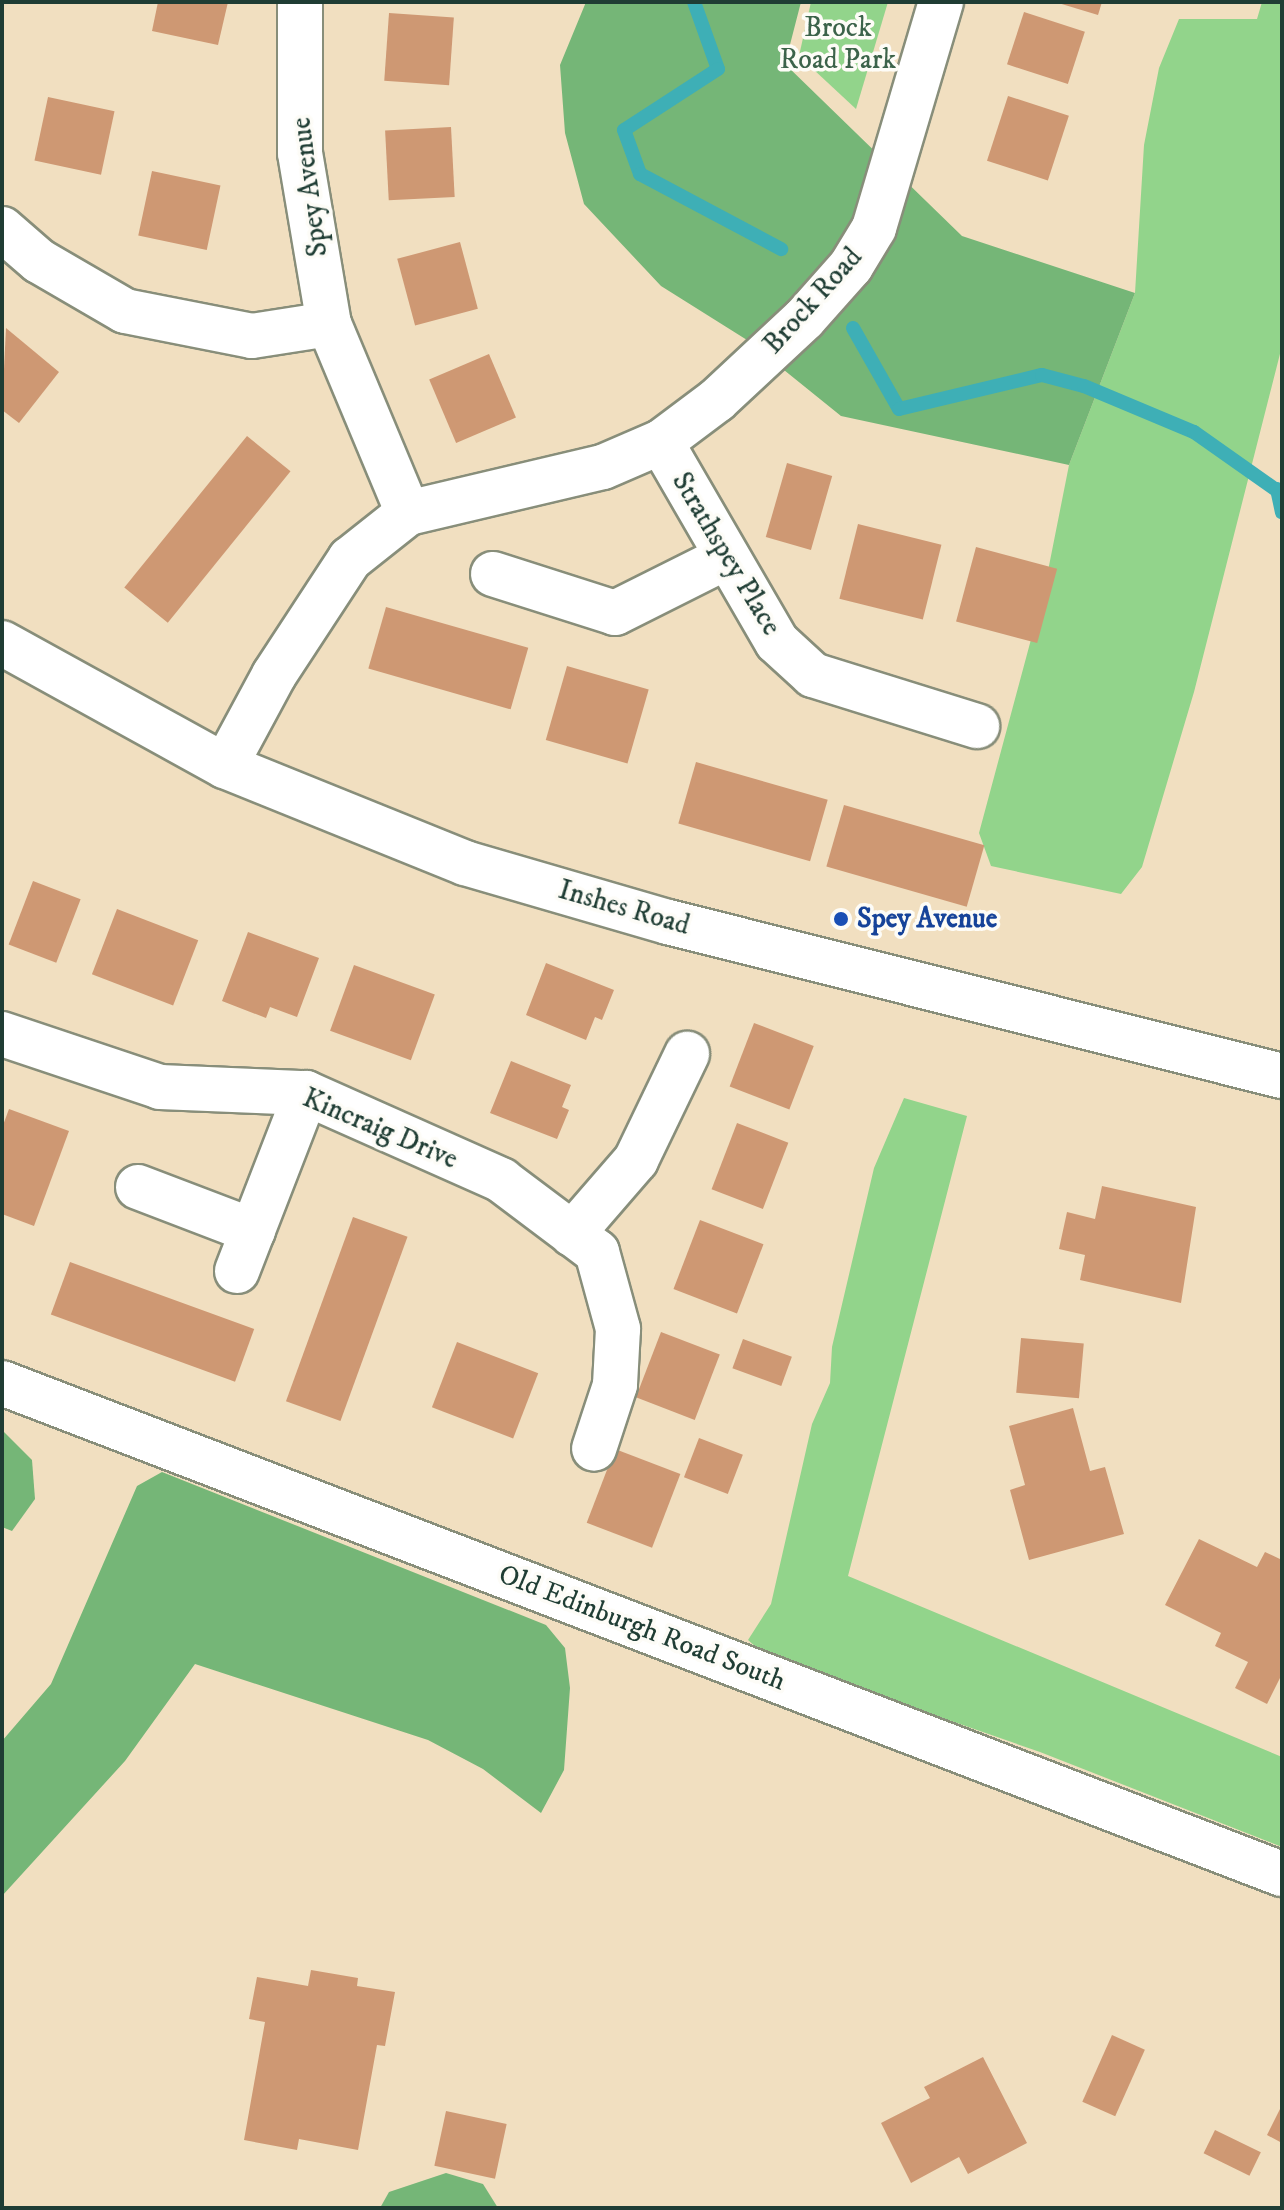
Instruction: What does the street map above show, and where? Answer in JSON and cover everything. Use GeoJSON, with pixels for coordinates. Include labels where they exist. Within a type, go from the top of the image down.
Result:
{"type":"FeatureCollection","features":[{"type":"Feature","properties":{"kind":"street","name":"Spey Avenue"},"geometry":{"type":"LineString","coordinates":[[300,2],[300,153],[329,324],[356,399],[408,513]]}},
{"type":"Feature","properties":{"kind":"street","name":"Brock Road"},"geometry":{"type":"LineString","coordinates":[[408,513],[603,467],[661,442],[717,400],[804,319],[851,266],[874,228],[941,2]]}},
{"type":"Feature","properties":{"kind":"street"},"geometry":{"type":"LineString","coordinates":[[2,229],[39,261],[125,311],[252,336],[329,324]]}},
{"type":"Feature","properties":{"kind":"street","name":"Strathspey Place"},"geometry":{"type":"LineString","coordinates":[[661,442],[725,558],[777,642],[813,675],[977,726]]}},
{"type":"Feature","properties":{"kind":"street"},"geometry":{"type":"LineString","coordinates":[[225,766],[274,675],[350,559],[408,513]]}},
{"type":"Feature","properties":{"kind":"street"},"geometry":{"type":"LineString","coordinates":[[493,574],[615,613],[725,558]]}},
{"type":"Feature","properties":{"kind":"street","name":"Inshes Road"},"geometry":{"type":"LineString","coordinates":[[2,643],[225,766],[465,863],[668,922],[1129,1042],[1282,1076]]}},
{"type":"Feature","properties":{"kind":"street","name":"Kincraig Drive"},"geometry":{"type":"LineString","coordinates":[[2,1034],[160,1087],[306,1093],[501,1180],[585,1243]]}},
{"type":"Feature","properties":{"kind":"street"},"geometry":{"type":"LineString","coordinates":[[594,1449],[615,1385],[618,1329],[585,1243],[636,1160],[687,1054]]}},
{"type":"Feature","properties":{"kind":"street"},"geometry":{"type":"LineString","coordinates":[[237,1271],[306,1093]]}},
{"type":"Feature","properties":{"kind":"street"},"geometry":{"type":"LineString","coordinates":[[138,1187],[253,1231]]}},
{"type":"Feature","properties":{"kind":"street","name":"Old Edinburgh Road South"},"geometry":{"type":"LineString","coordinates":[[2,1383],[1282,1874]]}},
{"type":"Feature","properties":{"kind":"green space"},"geometry":{"type":"Polygon","coordinates":[[[586,2],[801,2],[785,64],[962,236],[1135,293],[1069,465],[841,416],[747,340],[661,286],[584,204],[565,133],[560,65],[586,2]]]}},
{"type":"Feature","properties":{"kind":"green space","name":"Brock Road Park"},"geometry":{"type":"Polygon","coordinates":[[[811,2],[888,2],[856,109],[799,56],[811,2]]]}},
{"type":"Feature","properties":{"kind":"green space"},"geometry":{"type":"Polygon","coordinates":[[[1262,2],[1282,2],[1282,346],[1194,692],[1142,867],[1121,894],[991,866],[979,833],[1044,591],[1069,465],[1135,293],[1144,145],[1159,68],[1179,19],[1257,19],[1262,2]]]}},
{"type":"Feature","properties":{"kind":"green space"},"geometry":{"type":"Polygon","coordinates":[[[904,1098],[967,1116],[848,1576],[1282,1757],[1282,1847],[1040,1752],[767,1657],[748,1640],[771,1604],[812,1424],[830,1383],[832,1347],[874,1168],[904,1098]]]}},
{"type":"Feature","properties":{"kind":"green space"},"geometry":{"type":"Polygon","coordinates":[[[2,1430],[32,1460],[35,1499],[12,1531],[2,1527],[2,1430]]]}},
{"type":"Feature","properties":{"kind":"green space"},"geometry":{"type":"Polygon","coordinates":[[[162,1472],[546,1625],[565,1648],[570,1688],[564,1770],[541,1813],[483,1769],[428,1740],[195,1664],[125,1761],[2,1896],[2,1741],[51,1684],[137,1486],[162,1472]]]}},
{"type":"Feature","properties":{"kind":"green space"},"geometry":{"type":"Polygon","coordinates":[[[446,2173],[483,2184],[498,2208],[380,2208],[389,2192],[446,2173]]]}},
{"type":"Feature","properties":{"kind":"building"},"geometry":{"type":"Polygon","coordinates":[[[158,2],[228,2],[218,45],[152,31],[158,2]]]}},
{"type":"Feature","properties":{"kind":"building"},"geometry":{"type":"Polygon","coordinates":[[[1055,2],[1102,2],[1098,15],[1055,2]]]}},
{"type":"Feature","properties":{"kind":"building"},"geometry":{"type":"Polygon","coordinates":[[[1024,12],[1085,32],[1068,84],[1007,64],[1024,12]]]}},
{"type":"Feature","properties":{"kind":"building"},"geometry":{"type":"Polygon","coordinates":[[[389,13],[454,18],[449,85],[384,81],[389,13]]]}},
{"type":"Feature","properties":{"kind":"building"},"geometry":{"type":"Polygon","coordinates":[[[1008,96],[1069,116],[1048,180],[987,161],[1008,96]]]}},
{"type":"Feature","properties":{"kind":"building"},"geometry":{"type":"Polygon","coordinates":[[[48,97],[115,111],[101,175],[34,161],[48,97]]]}},
{"type":"Feature","properties":{"kind":"building"},"geometry":{"type":"Polygon","coordinates":[[[451,127],[455,197],[389,200],[385,130],[451,127]]]}},
{"type":"Feature","properties":{"kind":"building"},"geometry":{"type":"Polygon","coordinates":[[[152,171],[220,186],[207,250],[138,236],[152,171]]]}},
{"type":"Feature","properties":{"kind":"building"},"geometry":{"type":"Polygon","coordinates":[[[460,242],[478,309],[415,325],[397,259],[460,242]]]}},
{"type":"Feature","properties":{"kind":"building"},"geometry":{"type":"Polygon","coordinates":[[[6,328],[59,372],[19,423],[2,410],[6,328]]]}},
{"type":"Feature","properties":{"kind":"building"},"geometry":{"type":"Polygon","coordinates":[[[489,354],[516,418],[456,443],[429,379],[489,354]]]}},
{"type":"Feature","properties":{"kind":"building"},"geometry":{"type":"Polygon","coordinates":[[[247,436],[291,471],[168,623],[124,588],[247,436]]]}},
{"type":"Feature","properties":{"kind":"building"},"geometry":{"type":"Polygon","coordinates":[[[787,463],[832,476],[811,550],[766,537],[787,463]]]}},
{"type":"Feature","properties":{"kind":"building"},"geometry":{"type":"Polygon","coordinates":[[[858,524],[941,545],[923,620],[839,599],[858,524]]]}},
{"type":"Feature","properties":{"kind":"building"},"geometry":{"type":"Polygon","coordinates":[[[976,547],[1057,569],[1037,643],[956,621],[976,547]]]}},
{"type":"Feature","properties":{"kind":"building"},"geometry":{"type":"Polygon","coordinates":[[[386,607],[528,648],[511,709],[368,669],[386,607]]]}},
{"type":"Feature","properties":{"kind":"building"},"geometry":{"type":"Polygon","coordinates":[[[567,666],[649,689],[627,763],[546,740],[567,666]]]}},
{"type":"Feature","properties":{"kind":"building"},"geometry":{"type":"Polygon","coordinates":[[[696,762],[828,800],[810,861],[678,824],[696,762]]]}},
{"type":"Feature","properties":{"kind":"building"},"geometry":{"type":"Polygon","coordinates":[[[844,805],[984,845],[967,907],[826,867],[844,805]]]}},
{"type":"Feature","properties":{"kind":"building"},"geometry":{"type":"Polygon","coordinates":[[[33,881],[81,899],[56,963],[9,944],[33,881]]]}},
{"type":"Feature","properties":{"kind":"building"},"geometry":{"type":"Polygon","coordinates":[[[117,909],[198,940],[173,1006],[92,974],[117,909]]]}},
{"type":"Feature","properties":{"kind":"building"},"geometry":{"type":"Polygon","coordinates":[[[248,932],[319,958],[297,1017],[270,1007],[266,1018],[222,1001],[248,932]]]}},
{"type":"Feature","properties":{"kind":"building"},"geometry":{"type":"Polygon","coordinates":[[[546,963],[614,990],[602,1020],[595,1017],[586,1040],[526,1015],[546,963]]]}},
{"type":"Feature","properties":{"kind":"building"},"geometry":{"type":"Polygon","coordinates":[[[354,965],[435,994],[411,1060],[330,1031],[354,965]]]}},
{"type":"Feature","properties":{"kind":"building"},"geometry":{"type":"Polygon","coordinates":[[[754,1023],[814,1046],[789,1109],[730,1086],[754,1023]]]}},
{"type":"Feature","properties":{"kind":"building"},"geometry":{"type":"Polygon","coordinates":[[[511,1061],[571,1085],[562,1107],[569,1110],[557,1139],[490,1113],[511,1061]]]}},
{"type":"Feature","properties":{"kind":"building"},"geometry":{"type":"Polygon","coordinates":[[[9,1109],[69,1131],[34,1226],[2,1214],[2,1128],[9,1109]]]}},
{"type":"Feature","properties":{"kind":"building"},"geometry":{"type":"Polygon","coordinates":[[[737,1123],[788,1143],[763,1209],[712,1189],[737,1123]]]}},
{"type":"Feature","properties":{"kind":"building"},"geometry":{"type":"Polygon","coordinates":[[[1102,1186],[1196,1207],[1181,1303],[1080,1280],[1085,1255],[1059,1249],[1067,1212],[1095,1219],[1102,1186]]]}},
{"type":"Feature","properties":{"kind":"building"},"geometry":{"type":"Polygon","coordinates":[[[353,1217],[408,1237],[340,1421],[286,1401],[353,1217]]]}},
{"type":"Feature","properties":{"kind":"building"},"geometry":{"type":"Polygon","coordinates":[[[700,1220],[763,1244],[737,1313],[673,1289],[700,1220]]]}},
{"type":"Feature","properties":{"kind":"building"},"geometry":{"type":"Polygon","coordinates":[[[70,1262],[254,1329],[235,1382],[51,1315],[70,1262]]]}},
{"type":"Feature","properties":{"kind":"building"},"geometry":{"type":"Polygon","coordinates":[[[661,1332],[720,1355],[695,1420],[636,1397],[661,1332]]]}},
{"type":"Feature","properties":{"kind":"building"},"geometry":{"type":"Polygon","coordinates":[[[1021,1338],[1084,1343],[1079,1398],[1016,1393],[1021,1338]]]}},
{"type":"Feature","properties":{"kind":"building"},"geometry":{"type":"Polygon","coordinates":[[[743,1339],[792,1357],[781,1386],[732,1368],[743,1339]]]}},
{"type":"Feature","properties":{"kind":"building"},"geometry":{"type":"Polygon","coordinates":[[[457,1342],[538,1373],[513,1439],[432,1407],[457,1342]]]}},
{"type":"Feature","properties":{"kind":"building"},"geometry":{"type":"Polygon","coordinates":[[[1073,1408],[1090,1471],[1105,1467],[1124,1534],[1029,1560],[1010,1490],[1025,1485],[1009,1426],[1073,1408]]]}},
{"type":"Feature","properties":{"kind":"building"},"geometry":{"type":"Polygon","coordinates":[[[699,1438],[743,1455],[728,1494],[684,1477],[699,1438]]]}},
{"type":"Feature","properties":{"kind":"building"},"geometry":{"type":"Polygon","coordinates":[[[615,1449],[680,1474],[652,1548],[587,1523],[615,1449]]]}},
{"type":"Feature","properties":{"kind":"building"},"geometry":{"type":"Polygon","coordinates":[[[1199,1539],[1257,1567],[1265,1552],[1282,1560],[1282,1674],[1267,1704],[1235,1688],[1248,1662],[1215,1646],[1221,1633],[1165,1605],[1199,1539]]]}},
{"type":"Feature","properties":{"kind":"building"},"geometry":{"type":"Polygon","coordinates":[[[311,1970],[358,1978],[357,1986],[395,1992],[385,2046],[377,2045],[358,2150],[299,2139],[297,2150],[244,2140],[265,2022],[249,2019],[257,1977],[308,1986],[311,1970]]]}},
{"type":"Feature","properties":{"kind":"building"},"geometry":{"type":"Polygon","coordinates":[[[1112,2035],[1145,2050],[1115,2116],[1082,2102],[1112,2035]]]}},
{"type":"Feature","properties":{"kind":"building"},"geometry":{"type":"Polygon","coordinates":[[[983,2057],[1027,2143],[968,2174],[959,2157],[911,2183],[881,2123],[930,2098],[924,2087],[983,2057]]]}},
{"type":"Feature","properties":{"kind":"building"},"geometry":{"type":"Polygon","coordinates":[[[1282,2105],[1282,2143],[1267,2135],[1282,2105]]]}},
{"type":"Feature","properties":{"kind":"building"},"geometry":{"type":"Polygon","coordinates":[[[446,2111],[507,2124],[495,2179],[434,2166],[446,2111]]]}},
{"type":"Feature","properties":{"kind":"building"},"geometry":{"type":"Polygon","coordinates":[[[1215,2130],[1261,2152],[1249,2176],[1204,2153],[1215,2130]]]}},
{"type":"Feature","properties":{"kind":"waterway"},"geometry":{"type":"LineString","coordinates":[[694,2],[718,69],[624,130],[640,174],[781,249]]}},
{"type":"Feature","properties":{"kind":"waterway"},"geometry":{"type":"LineString","coordinates":[[853,328],[899,409],[1042,375],[1084,386],[1194,432],[1282,494]]}},
{"type":"Feature","properties":{"kind":"waterway"},"geometry":{"type":"LineString","coordinates":[[1277,489],[1282,512]]}},
{"type":"Feature","properties":{"kind":"place","name":"Spey Avenue"},"geometry":{"type":"Point","coordinates":[841,919]}}]}
